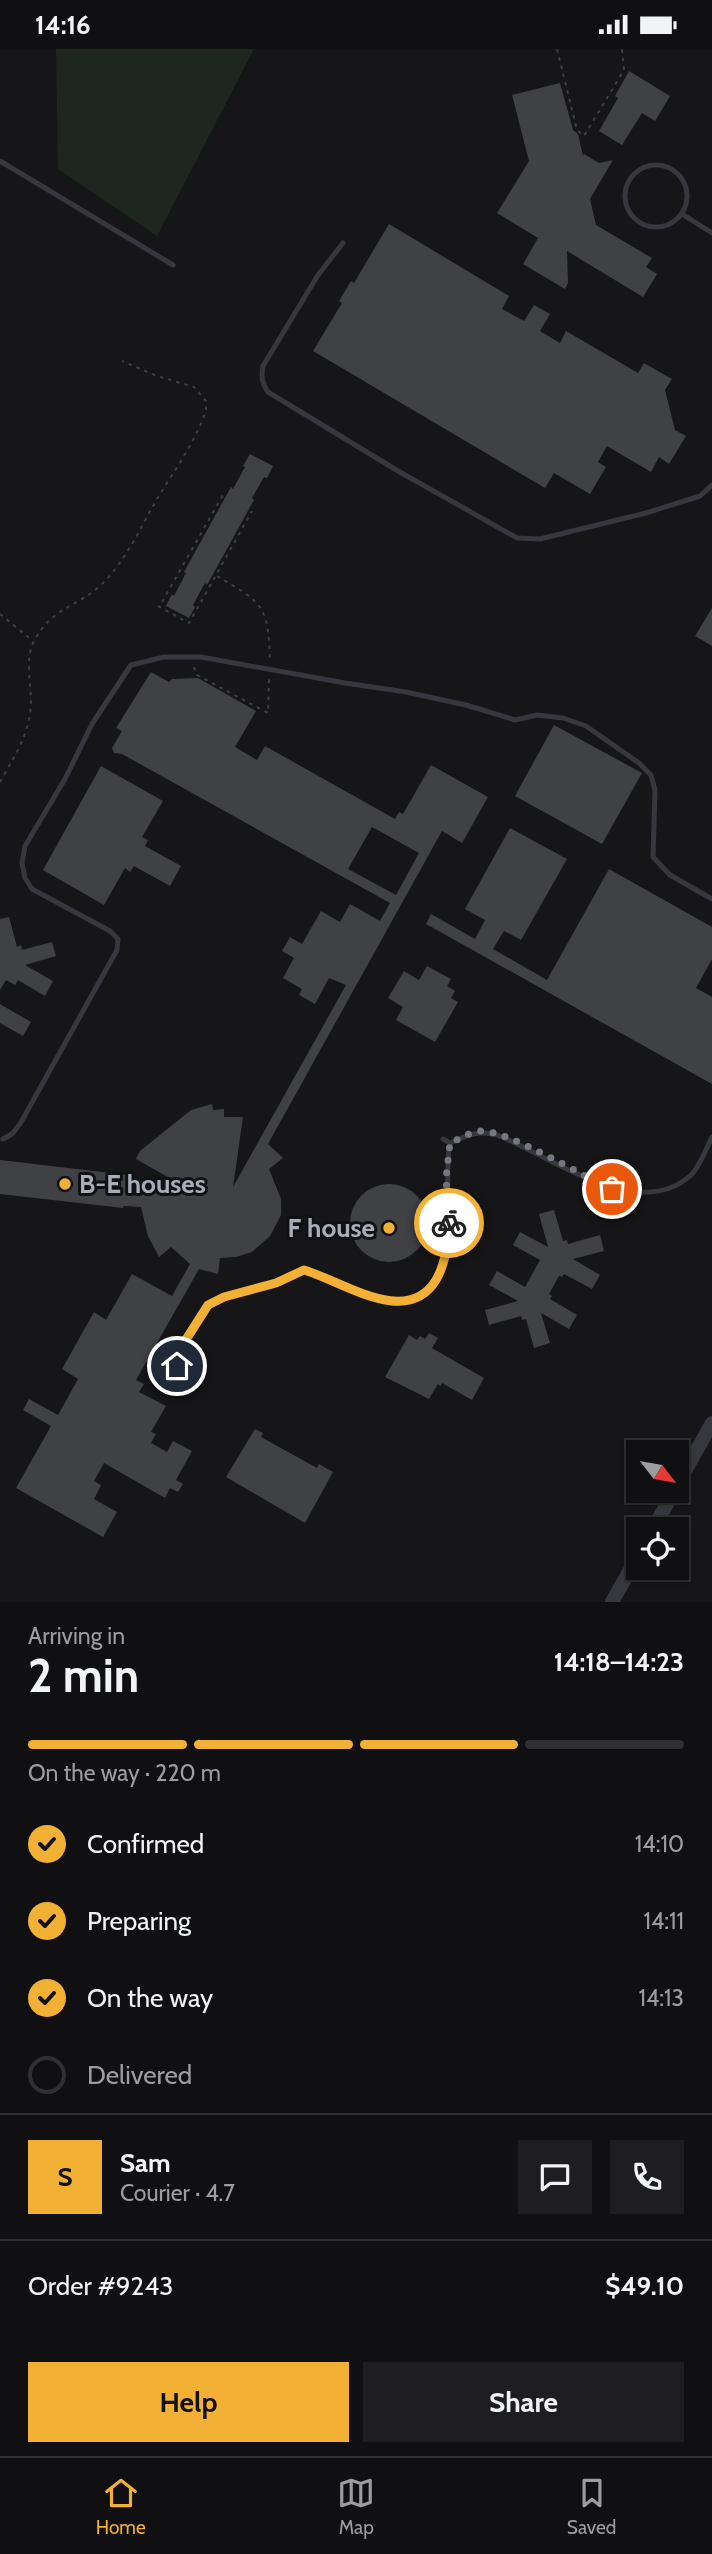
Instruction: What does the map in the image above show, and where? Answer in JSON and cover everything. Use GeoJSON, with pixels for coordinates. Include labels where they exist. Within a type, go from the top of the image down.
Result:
{"type":"FeatureCollection","features":[{"type":"Feature","properties":{"kind":"street"},"geometry":{"type":"LineString","coordinates":[[690,1462],[712,1423]]}},
{"type":"Feature","properties":{"kind":"street"},"geometry":{"type":"LineString","coordinates":[[612,1602],[626,1578]]}},
{"type":"Feature","properties":{"kind":"lane"},"geometry":{"type":"LineString","coordinates":[[0,161],[173,265]]}},
{"type":"Feature","properties":{"kind":"lane"},"geometry":{"type":"LineString","coordinates":[[659,164],[679,173],[688,193],[682,214],[675,221],[661,227],[646,226],[638,221],[626,205],[625,195],[631,177],[648,165],[659,164]]}},
{"type":"Feature","properties":{"kind":"lane"},"geometry":{"type":"LineString","coordinates":[[682,214],[712,233]]}},
{"type":"Feature","properties":{"kind":"lane"},"geometry":{"type":"LineString","coordinates":[[343,243],[318,275],[263,366],[261,376],[268,392],[398,471],[517,538],[540,539],[646,513],[700,496],[712,485]]}},
{"type":"Feature","properties":{"kind":"lane"},"geometry":{"type":"LineString","coordinates":[[3,1139],[12,1135],[20,1124],[117,950],[118,939],[110,931],[32,889],[24,878],[22,863],[25,846],[65,779],[92,724],[131,665],[164,657],[212,659],[406,692],[466,705],[515,720],[537,715],[550,716],[586,726],[651,775],[655,790],[653,857],[670,875],[712,899]]}},
{"type":"Feature","properties":{"kind":"lane"},"geometry":{"type":"LineString","coordinates":[[450,1143],[481,1131],[497,1135],[612,1189],[654,1192],[673,1186],[692,1174],[712,1137]]}},
{"type":"Feature","properties":{"kind":"lane"},"geometry":{"type":"LineString","coordinates":[[443,1139],[450,1143]]}},
{"type":"Feature","properties":{"kind":"lane"},"geometry":{"type":"LineString","coordinates":[[177,1366],[180,1349],[208,1305],[224,1297],[276,1283],[304,1270],[387,1301],[414,1300],[427,1292],[441,1271],[449,1229],[446,1178],[450,1143]]}},
{"type":"Feature","properties":{"kind":"path"},"geometry":{"type":"LineString","coordinates":[[557,49],[577,130],[584,136],[624,70],[622,49]]}},
{"type":"Feature","properties":{"kind":"path"},"geometry":{"type":"LineString","coordinates":[[0,782],[27,730],[32,696],[30,652],[33,642],[59,611],[88,596],[116,569],[171,479],[203,419],[206,401],[194,387],[157,376],[122,361]]}},
{"type":"Feature","properties":{"kind":"path"},"geometry":{"type":"LineString","coordinates":[[162,602],[224,493]]}},
{"type":"Feature","properties":{"kind":"path"},"geometry":{"type":"LineString","coordinates":[[158,606],[189,623],[252,511]]}},
{"type":"Feature","properties":{"kind":"path"},"geometry":{"type":"LineString","coordinates":[[216,576],[250,596],[262,607],[269,627],[270,663]]}},
{"type":"Feature","properties":{"kind":"path"},"geometry":{"type":"LineString","coordinates":[[0,614],[33,642]]}},
{"type":"Feature","properties":{"kind":"path"},"geometry":{"type":"LineString","coordinates":[[194,667],[197,675],[268,713],[270,676]]}},
{"type":"Feature","properties":{"kind":"shaded area"},"geometry":{"type":"Polygon","coordinates":[[[56,49],[254,49],[157,236],[58,169],[56,49]]]}},
{"type":"Feature","properties":{"kind":"building"},"geometry":{"type":"Polygon","coordinates":[[[629,71],[670,96],[655,121],[642,113],[622,145],[599,131],[618,98],[615,96],[629,71]]]}},
{"type":"Feature","properties":{"kind":"building"},"geometry":{"type":"Polygon","coordinates":[[[560,83],[583,156],[584,154],[599,163],[613,160],[590,199],[596,225],[652,258],[646,267],[657,274],[643,297],[567,251],[568,283],[565,289],[523,264],[538,238],[497,213],[529,161],[512,95],[560,83]]]}},
{"type":"Feature","properties":{"kind":"building"},"geometry":{"type":"Polygon","coordinates":[[[389,224],[509,296],[502,309],[524,321],[534,305],[550,314],[540,331],[560,343],[566,331],[638,373],[644,363],[672,379],[665,390],[675,430],[686,436],[669,464],[659,457],[651,472],[607,446],[598,462],[606,467],[590,494],[554,473],[545,488],[313,351],[342,303],[339,301],[351,281],[354,283],[389,224]]]}},
{"type":"Feature","properties":{"kind":"building"},"geometry":{"type":"Polygon","coordinates":[[[250,454],[273,466],[252,498],[254,500],[207,585],[205,583],[189,618],[166,606],[172,594],[174,596],[186,573],[184,572],[231,487],[233,489],[250,454]]]}},
{"type":"Feature","properties":{"kind":"building"},"geometry":{"type":"Polygon","coordinates":[[[712,608],[712,646],[695,636],[712,608]]]}},
{"type":"Feature","properties":{"kind":"building"},"geometry":{"type":"Polygon","coordinates":[[[151,672],[169,682],[172,679],[198,678],[256,711],[235,747],[257,760],[265,746],[395,819],[399,812],[403,814],[431,765],[488,797],[462,843],[442,831],[268,1144],[283,1158],[269,1169],[281,1199],[281,1215],[270,1236],[252,1252],[220,1258],[218,1274],[199,1269],[136,1380],[144,1384],[139,1392],[166,1406],[151,1432],[156,1434],[151,1443],[167,1452],[173,1441],[192,1451],[176,1480],[183,1484],[178,1492],[170,1488],[165,1498],[104,1463],[94,1481],[101,1485],[94,1499],[117,1512],[103,1537],[16,1488],[51,1426],[23,1410],[29,1399],[58,1415],[78,1379],[62,1369],[94,1312],[106,1320],[132,1274],[172,1296],[190,1264],[171,1247],[159,1257],[148,1236],[141,1207],[123,1208],[0,1194],[0,1160],[128,1175],[131,1180],[180,1184],[136,1159],[140,1151],[191,1110],[212,1104],[213,1110],[224,1109],[224,1117],[243,1117],[233,1187],[346,985],[329,978],[315,1004],[299,995],[302,989],[283,978],[294,958],[282,951],[290,937],[302,944],[321,911],[340,922],[350,904],[380,921],[390,903],[122,754],[114,753],[112,748],[122,731],[116,728],[151,672]],[[372,827],[348,869],[396,895],[419,853],[372,827]]]}},
{"type":"Feature","properties":{"kind":"building"},"geometry":{"type":"Polygon","coordinates":[[[554,725],[642,773],[602,844],[515,796],[554,725]]]}},
{"type":"Feature","properties":{"kind":"building"},"geometry":{"type":"Polygon","coordinates":[[[101,766],[163,801],[142,837],[148,840],[145,846],[181,866],[170,886],[134,866],[130,872],[125,868],[104,905],[43,870],[101,766]]]}},
{"type":"Feature","properties":{"kind":"building"},"geometry":{"type":"Polygon","coordinates":[[[510,828],[567,859],[521,940],[504,931],[493,949],[547,980],[609,869],[712,927],[712,959],[696,988],[712,997],[712,1084],[426,924],[431,914],[475,939],[485,920],[465,909],[510,828]]]}},
{"type":"Feature","properties":{"kind":"building"},"geometry":{"type":"Polygon","coordinates":[[[9,917],[17,947],[21,945],[22,950],[52,942],[56,956],[25,965],[53,981],[45,996],[18,980],[15,985],[6,980],[0,990],[0,919],[9,917]]]}},
{"type":"Feature","properties":{"kind":"building"},"geometry":{"type":"Polygon","coordinates":[[[427,966],[451,979],[447,986],[455,991],[451,998],[458,1002],[435,1042],[396,1020],[403,1007],[388,998],[404,971],[419,980],[427,966]]]}},
{"type":"Feature","properties":{"kind":"building"},"geometry":{"type":"Polygon","coordinates":[[[0,1004],[31,1022],[23,1036],[0,1023],[0,1004]]]}},
{"type":"Feature","properties":{"kind":"building","name":"F house"},"geometry":{"type":"Polygon","coordinates":[[[389,1184],[404,1187],[421,1201],[428,1223],[425,1238],[411,1255],[389,1262],[374,1259],[357,1245],[350,1223],[353,1208],[367,1191],[389,1184]]]}},
{"type":"Feature","properties":{"kind":"building"},"geometry":{"type":"Polygon","coordinates":[[[554,1210],[563,1241],[567,1240],[568,1244],[600,1235],[604,1251],[573,1259],[600,1275],[592,1289],[564,1274],[559,1276],[549,1294],[552,1296],[550,1299],[577,1315],[569,1329],[541,1313],[550,1343],[534,1348],[526,1319],[522,1320],[521,1316],[489,1325],[485,1310],[518,1301],[489,1285],[497,1271],[525,1287],[540,1260],[513,1245],[520,1232],[548,1247],[539,1214],[554,1210]]]}},
{"type":"Feature","properties":{"kind":"building"},"geometry":{"type":"Polygon","coordinates":[[[429,1333],[438,1338],[432,1348],[484,1378],[472,1400],[442,1383],[441,1386],[438,1384],[429,1399],[385,1377],[409,1335],[417,1340],[420,1336],[425,1339],[429,1333]]]}},
{"type":"Feature","properties":{"kind":"building"},"geometry":{"type":"Polygon","coordinates":[[[255,1429],[263,1433],[261,1437],[317,1468],[319,1464],[333,1472],[305,1523],[226,1477],[255,1429]]]}},
{"type":"Feature","properties":{"kind":"way so far"},"geometry":{"type":"LineString","coordinates":[[449,1223],[446,1178],[450,1143],[481,1131],[512,1141],[612,1189]]}},
{"type":"Feature","properties":{"kind":"place","name":"B-E houses"},"geometry":{"type":"Point","coordinates":[65,1184]}},
{"type":"Feature","properties":{"kind":"place","name":"F house"},"geometry":{"type":"Point","coordinates":[389,1228]}},
{"type":"Feature","properties":{"kind":"route"},"geometry":{"type":"LineString","coordinates":[[177,1366],[180,1349],[208,1305],[224,1297],[257,1290],[304,1270],[387,1301],[414,1300],[427,1292],[441,1271],[449,1223]]}}]}
